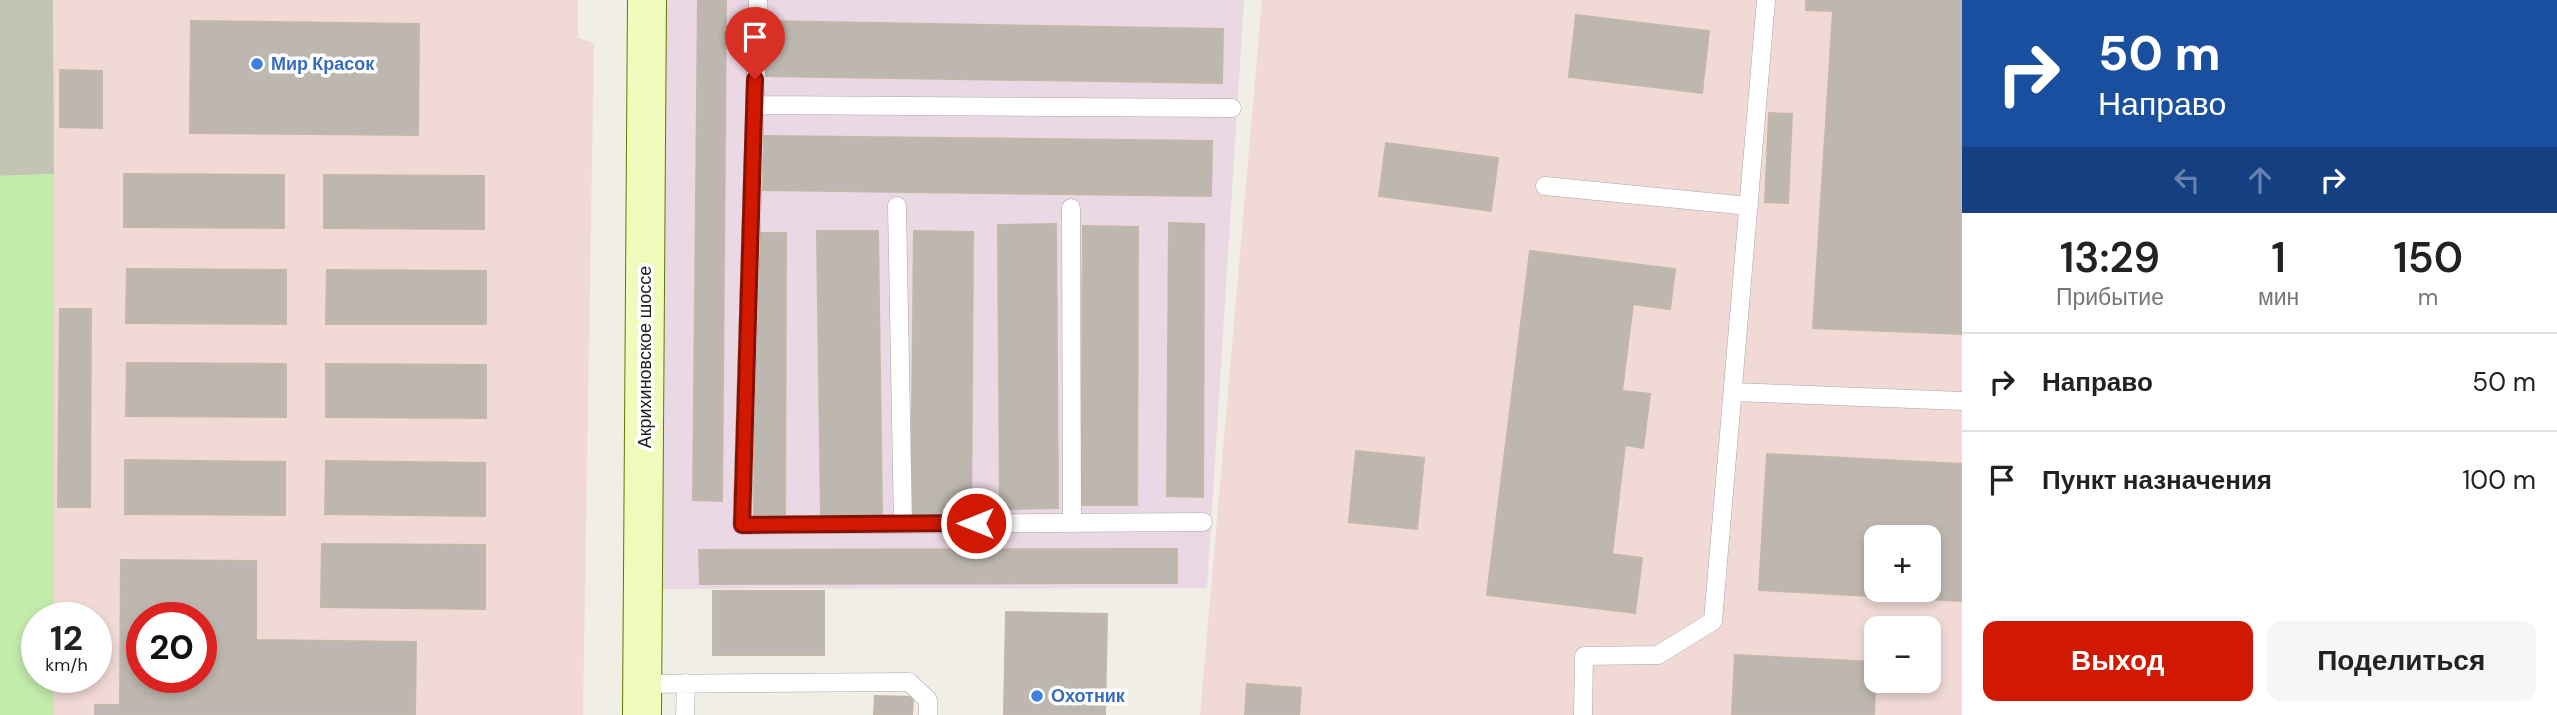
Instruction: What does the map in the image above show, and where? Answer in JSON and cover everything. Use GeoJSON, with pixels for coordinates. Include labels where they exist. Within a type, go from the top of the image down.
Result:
{"type":"FeatureCollection","features":[{"type":"Feature","properties":{"kind":"main road","name":"Акрихиновское шоссе"},"geometry":{"type":"LineString","coordinates":[[642,699],[650,525],[647,0]]}},
{"type":"Feature","properties":{"kind":"lane"},"geometry":{"type":"LineString","coordinates":[[758,0],[742,525],[1203,522]]}},
{"type":"Feature","properties":{"kind":"lane"},"geometry":{"type":"LineString","coordinates":[[1583,715],[1584,656],[1658,655],[1713,621],[1766,0]]}},
{"type":"Feature","properties":{"kind":"lane"},"geometry":{"type":"LineString","coordinates":[[755,105],[1232,108]]}},
{"type":"Feature","properties":{"kind":"lane"},"geometry":{"type":"LineString","coordinates":[[1545,186],[1749,206]]}},
{"type":"Feature","properties":{"kind":"lane"},"geometry":{"type":"LineString","coordinates":[[897,206],[903,524]]}},
{"type":"Feature","properties":{"kind":"lane"},"geometry":{"type":"LineString","coordinates":[[1071,208],[1072,523]]}},
{"type":"Feature","properties":{"kind":"lane"},"geometry":{"type":"LineString","coordinates":[[1733,392],[1962,401]]}},
{"type":"Feature","properties":{"kind":"lane"},"geometry":{"type":"LineString","coordinates":[[642,699],[686,683],[909,682],[929,700],[928,715]]}},
{"type":"Feature","properties":{"kind":"lane"},"geometry":{"type":"LineString","coordinates":[[685,715],[686,683]]}},
{"type":"Feature","properties":{"kind":"shaded area"},"geometry":{"type":"Polygon","coordinates":[[[0,0],[53,0],[54,174],[0,176],[0,0]]]}},
{"type":"Feature","properties":{"kind":"shaded area"},"geometry":{"type":"Polygon","coordinates":[[[53,0],[578,0],[578,38],[594,43],[583,715],[54,715],[54,693],[112,693],[112,602],[54,602],[53,0]]]}},
{"type":"Feature","properties":{"kind":"shaded area"},"geometry":{"type":"Polygon","coordinates":[[[661,0],[1244,0],[1207,588],[656,589],[661,0]]]}},
{"type":"Feature","properties":{"kind":"shaded area"},"geometry":{"type":"Polygon","coordinates":[[[1262,0],[1962,0],[1962,715],[1200,715],[1262,0]]]}},
{"type":"Feature","properties":{"kind":"green space"},"geometry":{"type":"Polygon","coordinates":[[[54,174],[54,602],[21,602],[21,693],[54,693],[54,715],[0,715],[0,176],[54,174]]]}},
{"type":"Feature","properties":{"kind":"building"},"geometry":{"type":"Polygon","coordinates":[[[698,0],[726,0],[722,501],[693,500],[698,0]]]}},
{"type":"Feature","properties":{"kind":"building"},"geometry":{"type":"Polygon","coordinates":[[[1806,0],[1962,0],[1962,334],[1813,328],[1833,11],[1806,10],[1806,0]]]}},
{"type":"Feature","properties":{"kind":"building"},"geometry":{"type":"Polygon","coordinates":[[[1576,15],[1709,31],[1702,93],[1569,77],[1576,15]]]}},
{"type":"Feature","properties":{"kind":"building"},"geometry":{"type":"Polygon","coordinates":[[[191,21],[419,24],[418,135],[190,133],[191,21]]]}},
{"type":"Feature","properties":{"kind":"building"},"geometry":{"type":"Polygon","coordinates":[[[763,21],[1223,29],[1222,83],[763,76],[763,21]]]}},
{"type":"Feature","properties":{"kind":"building"},"geometry":{"type":"Polygon","coordinates":[[[60,70],[102,71],[102,128],[60,127],[60,70]]]}},
{"type":"Feature","properties":{"kind":"building"},"geometry":{"type":"Polygon","coordinates":[[[1769,113],[1792,114],[1788,203],[1765,202],[1769,113]]]}},
{"type":"Feature","properties":{"kind":"building"},"geometry":{"type":"Polygon","coordinates":[[[764,136],[1212,141],[1211,196],[763,190],[764,136]]]}},
{"type":"Feature","properties":{"kind":"building"},"geometry":{"type":"Polygon","coordinates":[[[1386,143],[1498,158],[1491,211],[1379,196],[1386,143]]]}},
{"type":"Feature","properties":{"kind":"building"},"geometry":{"type":"Polygon","coordinates":[[[124,174],[284,175],[284,228],[124,227],[124,174]]]}},
{"type":"Feature","properties":{"kind":"building"},"geometry":{"type":"Polygon","coordinates":[[[324,175],[484,176],[484,229],[324,228],[324,175]]]}},
{"type":"Feature","properties":{"kind":"building"},"geometry":{"type":"Polygon","coordinates":[[[1169,223],[1204,224],[1203,497],[1167,496],[1169,223]]]}},
{"type":"Feature","properties":{"kind":"building"},"geometry":{"type":"Polygon","coordinates":[[[1056,224],[1058,508],[1000,509],[998,225],[1056,224]]]}},
{"type":"Feature","properties":{"kind":"building"},"geometry":{"type":"Polygon","coordinates":[[[1083,226],[1138,227],[1137,505],[1081,505],[1083,226]]]}},
{"type":"Feature","properties":{"kind":"building"},"geometry":{"type":"Polygon","coordinates":[[[817,231],[878,231],[882,516],[821,517],[817,231]]]}},
{"type":"Feature","properties":{"kind":"building"},"geometry":{"type":"Polygon","coordinates":[[[914,231],[973,232],[971,517],[911,516],[914,231]]]}},
{"type":"Feature","properties":{"kind":"building"},"geometry":{"type":"Polygon","coordinates":[[[756,233],[786,233],[785,519],[754,518],[756,233]]]}},
{"type":"Feature","properties":{"kind":"building"},"geometry":{"type":"Polygon","coordinates":[[[1530,251],[1675,269],[1670,309],[1633,304],[1622,391],[1650,394],[1643,448],[1625,445],[1612,554],[1642,558],[1635,613],[1487,595],[1530,251]]]}},
{"type":"Feature","properties":{"kind":"building"},"geometry":{"type":"Polygon","coordinates":[[[127,269],[286,270],[286,324],[126,323],[127,269]]]}},
{"type":"Feature","properties":{"kind":"building"},"geometry":{"type":"Polygon","coordinates":[[[327,270],[486,271],[486,324],[326,324],[327,270]]]}},
{"type":"Feature","properties":{"kind":"building"},"geometry":{"type":"Polygon","coordinates":[[[60,309],[91,309],[90,507],[58,507],[60,309]]]}},
{"type":"Feature","properties":{"kind":"building"},"geometry":{"type":"Polygon","coordinates":[[[127,363],[286,364],[286,417],[126,416],[127,363]]]}},
{"type":"Feature","properties":{"kind":"building"},"geometry":{"type":"Polygon","coordinates":[[[326,364],[486,365],[486,418],[326,417],[326,364]]]}},
{"type":"Feature","properties":{"kind":"building"},"geometry":{"type":"Polygon","coordinates":[[[1356,451],[1424,458],[1417,529],[1349,522],[1356,451]]]}},
{"type":"Feature","properties":{"kind":"building"},"geometry":{"type":"Polygon","coordinates":[[[1767,454],[1962,464],[1962,601],[1941,600],[1941,525],[1864,525],[1864,596],[1759,590],[1767,454]]]}},
{"type":"Feature","properties":{"kind":"building"},"geometry":{"type":"Polygon","coordinates":[[[125,460],[285,462],[285,515],[125,514],[125,460]]]}},
{"type":"Feature","properties":{"kind":"building"},"geometry":{"type":"Polygon","coordinates":[[[326,461],[485,463],[485,516],[325,514],[326,461]]]}},
{"type":"Feature","properties":{"kind":"building"},"geometry":{"type":"Polygon","coordinates":[[[322,544],[485,545],[485,609],[321,607],[322,544]]]}},
{"type":"Feature","properties":{"kind":"building"},"geometry":{"type":"Polygon","coordinates":[[[1177,549],[1177,583],[700,584],[699,550],[1177,549]]]}},
{"type":"Feature","properties":{"kind":"building"},"geometry":{"type":"Polygon","coordinates":[[[121,560],[256,561],[256,640],[416,642],[415,715],[95,715],[95,705],[120,705],[121,560]]]}},
{"type":"Feature","properties":{"kind":"building"},"geometry":{"type":"Polygon","coordinates":[[[713,591],[824,591],[824,655],[713,655],[713,591]]]}},
{"type":"Feature","properties":{"kind":"building"},"geometry":{"type":"Polygon","coordinates":[[[1006,612],[1107,614],[1105,715],[1004,715],[1006,612]]]}},
{"type":"Feature","properties":{"kind":"building"},"geometry":{"type":"Polygon","coordinates":[[[1735,655],[1864,661],[1864,693],[1875,693],[1874,715],[1732,715],[1735,655]]]}},
{"type":"Feature","properties":{"kind":"building"},"geometry":{"type":"Polygon","coordinates":[[[1247,684],[1301,688],[1299,715],[1245,715],[1247,684]]]}},
{"type":"Feature","properties":{"kind":"building"},"geometry":{"type":"Polygon","coordinates":[[[875,696],[913,697],[912,715],[874,715],[875,696]]]}},
{"type":"Feature","properties":{"kind":"place","name":"Мир Красок"},"geometry":{"type":"Point","coordinates":[257,64]}},
{"type":"Feature","properties":{"kind":"place","name":"Охотник"},"geometry":{"type":"Point","coordinates":[1037,696]}},
{"type":"Feature","properties":{"kind":"route"},"geometry":{"type":"LineString","coordinates":[[755,79],[742,525],[976,523]]}}]}
